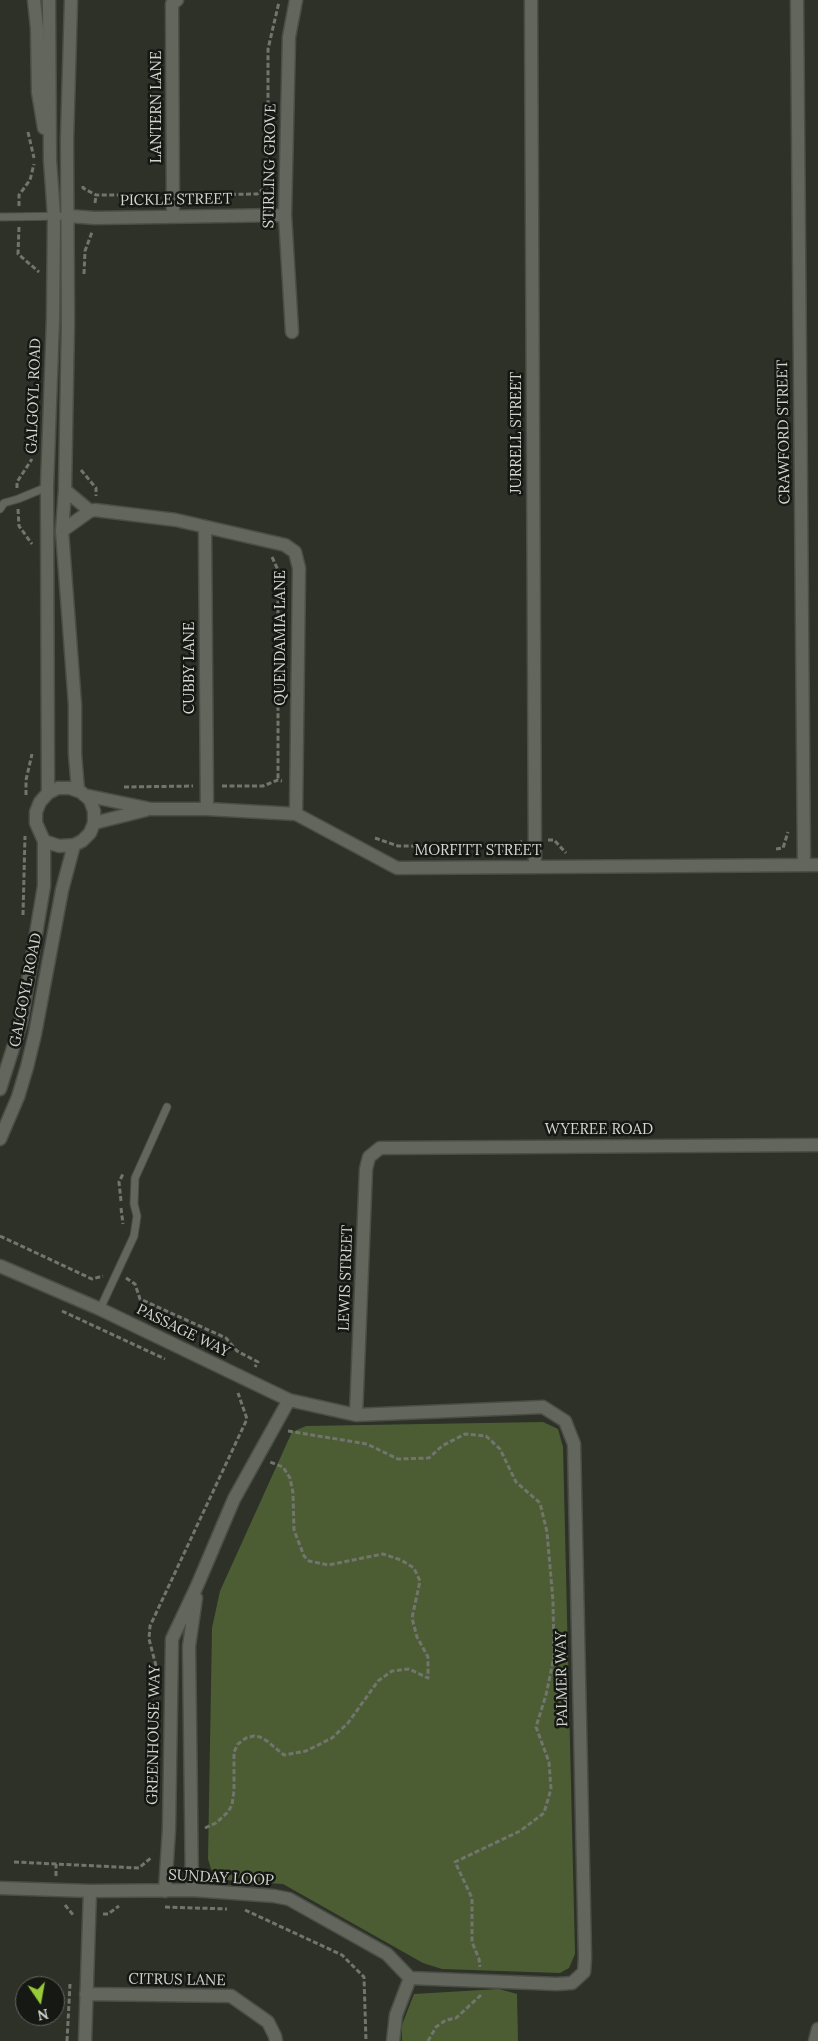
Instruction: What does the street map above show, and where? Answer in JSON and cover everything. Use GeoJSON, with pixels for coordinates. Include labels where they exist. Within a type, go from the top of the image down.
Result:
{"type":"FeatureCollection","features":[{"type":"Feature","properties":{"kind":"street"},"geometry":{"type":"LineString","coordinates":[[34,0],[38,92],[50,160]]}},
{"type":"Feature","properties":{"kind":"street","name":"GALGOYL ROAD"},"geometry":{"type":"LineString","coordinates":[[48,793],[47,487],[53,319],[54,216],[50,160],[49,0]]}},
{"type":"Feature","properties":{"kind":"street","name":"GALGOYL ROAD"},"geometry":{"type":"LineString","coordinates":[[71,0],[68,111],[69,216],[65,490],[62,531],[75,705],[75,754],[81,793]]}},
{"type":"Feature","properties":{"kind":"street","name":"LANTERN LANE"},"geometry":{"type":"LineString","coordinates":[[173,216],[172,4],[176,0]]}},
{"type":"Feature","properties":{"kind":"street","name":"STIRLING GROVE"},"geometry":{"type":"LineString","coordinates":[[292,332],[285,215],[289,37],[296,0]]}},
{"type":"Feature","properties":{"kind":"street","name":"JURRELL STREET"},"geometry":{"type":"LineString","coordinates":[[531,0],[535,867]]}},
{"type":"Feature","properties":{"kind":"street","name":"CRAWFORD STREET"},"geometry":{"type":"LineString","coordinates":[[797,0],[804,865]]}},
{"type":"Feature","properties":{"kind":"street","name":"PICKLE STREET"},"geometry":{"type":"LineString","coordinates":[[69,216],[95,218],[285,215]]}},
{"type":"Feature","properties":{"kind":"street"},"geometry":{"type":"LineString","coordinates":[[62,531],[90,511],[65,490]]}},
{"type":"Feature","properties":{"kind":"street","name":"QUENDAMIA LANE"},"geometry":{"type":"LineString","coordinates":[[90,511],[95,510],[176,520],[285,545],[295,552],[299,568],[296,814]]}},
{"type":"Feature","properties":{"kind":"street","name":"CUBBY LANE"},"geometry":{"type":"LineString","coordinates":[[205,527],[207,809]]}},
{"type":"Feature","properties":{"kind":"street"},"geometry":{"type":"LineString","coordinates":[[58,788],[70,788],[90,800],[94,811],[94,823],[90,833],[82,841],[74,845],[59,846],[44,841],[36,823],[36,812],[40,802],[48,793],[58,788]]}},
{"type":"Feature","properties":{"kind":"street","name":"MORFITT STREET"},"geometry":{"type":"LineString","coordinates":[[81,793],[151,809],[207,809],[296,814],[397,868],[818,865]]}},
{"type":"Feature","properties":{"kind":"street","name":"MORFITT STREET"},"geometry":{"type":"LineString","coordinates":[[94,823],[151,809]]}},
{"type":"Feature","properties":{"kind":"street","name":"GALGOYL ROAD"},"geometry":{"type":"LineString","coordinates":[[0,1089],[21,1023],[44,886],[44,841]]}},
{"type":"Feature","properties":{"kind":"street","name":"GALGOYL ROAD"},"geometry":{"type":"LineString","coordinates":[[0,1139],[18,1097],[27,1067],[62,890],[74,845]]}},
{"type":"Feature","properties":{"kind":"street"},"geometry":{"type":"LineString","coordinates":[[25,1000],[41,1002]]}},
{"type":"Feature","properties":{"kind":"street","name":"WYEREE ROAD"},"geometry":{"type":"LineString","coordinates":[[380,1148],[818,1145]]}},
{"type":"Feature","properties":{"kind":"street","name":"LEWIS STREET"},"geometry":{"type":"LineString","coordinates":[[356,1414],[366,1169],[369,1157],[380,1148]]}},
{"type":"Feature","properties":{"kind":"street","name":"PASSAGE WAY"},"geometry":{"type":"LineString","coordinates":[[0,1266],[100,1310],[289,1400],[356,1414]]}},
{"type":"Feature","properties":{"kind":"street","name":"GREENHOUSE WAY"},"geometry":{"type":"LineString","coordinates":[[165,1891],[169,1829],[172,1639],[198,1586],[234,1499],[289,1400]]}},
{"type":"Feature","properties":{"kind":"street","name":"PALMER WAY"},"geometry":{"type":"LineString","coordinates":[[356,1414],[543,1407],[565,1422],[574,1444],[584,1972],[572,1983],[410,1978]]}},
{"type":"Feature","properties":{"kind":"street","name":"GREENHOUSE WAY"},"geometry":{"type":"LineString","coordinates":[[192,1890],[189,1646],[198,1586]]}},
{"type":"Feature","properties":{"kind":"street","name":"SUNDAY LOOP"},"geometry":{"type":"LineString","coordinates":[[0,1888],[90,1891],[192,1890],[274,1896],[289,1899],[387,1954],[410,1978]]}},
{"type":"Feature","properties":{"kind":"street"},"geometry":{"type":"LineString","coordinates":[[85,2041],[90,1891]]}},
{"type":"Feature","properties":{"kind":"street"},"geometry":{"type":"LineString","coordinates":[[393,2041],[396,2016],[410,1978]]}},
{"type":"Feature","properties":{"kind":"street","name":"CITRUS LANE"},"geometry":{"type":"LineString","coordinates":[[86,1994],[231,1996],[268,2022],[276,2041]]}},
{"type":"Feature","properties":{"kind":"street"},"geometry":{"type":"LineString","coordinates":[[815,2041],[818,2029]]}},
{"type":"Feature","properties":{"kind":"lane"},"geometry":{"type":"LineString","coordinates":[[0,217],[69,216]]}},
{"type":"Feature","properties":{"kind":"lane"},"geometry":{"type":"LineString","coordinates":[[0,509],[4,503],[18,500],[47,487]]}},
{"type":"Feature","properties":{"kind":"lane"},"geometry":{"type":"LineString","coordinates":[[100,1310],[136,1227],[135,1178],[167,1107]]}},
{"type":"Feature","properties":{"kind":"path"},"geometry":{"type":"LineString","coordinates":[[28,130],[34,159],[34,170],[30,180],[19,195],[18,254],[39,272]]}},
{"type":"Feature","properties":{"kind":"path"},"geometry":{"type":"LineString","coordinates":[[33,458],[17,482],[19,526],[34,547]]}},
{"type":"Feature","properties":{"kind":"path"},"geometry":{"type":"LineString","coordinates":[[272,557],[278,570],[278,780]]}},
{"type":"Feature","properties":{"kind":"path"},"geometry":{"type":"LineString","coordinates":[[26,796],[26,780],[32,752]]}},
{"type":"Feature","properties":{"kind":"path"},"geometry":{"type":"LineString","coordinates":[[23,916],[26,833]]}},
{"type":"Feature","properties":{"kind":"path"},"geometry":{"type":"LineString","coordinates":[[0,1236],[92,1279],[104,1276],[109,1269],[135,1284],[140,1299],[226,1338],[236,1351],[258,1362],[239,1394]]}},
{"type":"Feature","properties":{"kind":"path"},"geometry":{"type":"LineString","coordinates":[[53,1307],[168,1360]]}},
{"type":"Feature","properties":{"kind":"path"},"geometry":{"type":"LineString","coordinates":[[156,1668],[149,1639],[150,1626],[247,1419],[239,1394],[230,1389]]}},
{"type":"Feature","properties":{"kind":"path"},"geometry":{"type":"LineString","coordinates":[[286,1430],[367,1444],[398,1459],[429,1458],[442,1446],[465,1434],[486,1436],[500,1449],[516,1482],[540,1504],[548,1532],[553,1601],[554,1658],[546,1695],[536,1727],[549,1762],[551,1789],[544,1813],[520,1831],[455,1862],[472,1898],[472,1942],[479,1959],[482,1994],[456,2018],[446,2020],[436,2027],[428,2041]]}},
{"type":"Feature","properties":{"kind":"path"},"geometry":{"type":"LineString","coordinates":[[191,1829],[208,1827],[216,1823],[228,1812],[232,1805],[234,1790],[234,1752],[238,1744],[246,1738],[260,1737],[284,1755],[306,1751],[332,1738],[348,1723],[378,1682],[392,1671],[409,1669],[428,1678],[428,1657],[417,1637],[412,1618],[420,1581],[414,1568],[401,1560],[382,1554],[328,1565],[309,1561],[304,1556],[294,1530],[293,1493],[290,1478],[283,1467],[269,1462],[273,1454]]}},
{"type":"Feature","properties":{"kind":"path"},"geometry":{"type":"LineString","coordinates":[[14,1862],[139,1868],[152,1857],[153,1848]]}},
{"type":"Feature","properties":{"kind":"path"},"geometry":{"type":"LineString","coordinates":[[62,1902],[74,1915],[74,1924]]}},
{"type":"Feature","properties":{"kind":"path"},"geometry":{"type":"LineString","coordinates":[[74,1915],[108,1914],[121,1905]]}},
{"type":"Feature","properties":{"kind":"path"},"geometry":{"type":"LineString","coordinates":[[160,1907],[246,1910],[342,1955],[364,1977],[366,2041]]}},
{"type":"Feature","properties":{"kind":"path"},"geometry":{"type":"LineString","coordinates":[[68,2041],[70,1980]]}},
{"type":"Feature","properties":{"kind":"green space"},"geometry":{"type":"Polygon","coordinates":[[[543,1422],[558,1429],[563,1447],[575,1954],[569,1968],[560,1973],[442,1969],[423,1963],[283,1884],[225,1880],[211,1869],[208,1859],[212,1628],[220,1591],[292,1432],[306,1426],[543,1422]]]}},
{"type":"Feature","properties":{"kind":"green space"},"geometry":{"type":"Polygon","coordinates":[[[499,1989],[517,1994],[518,2041],[402,2041],[402,2025],[414,1994],[499,1989]]]}}]}
